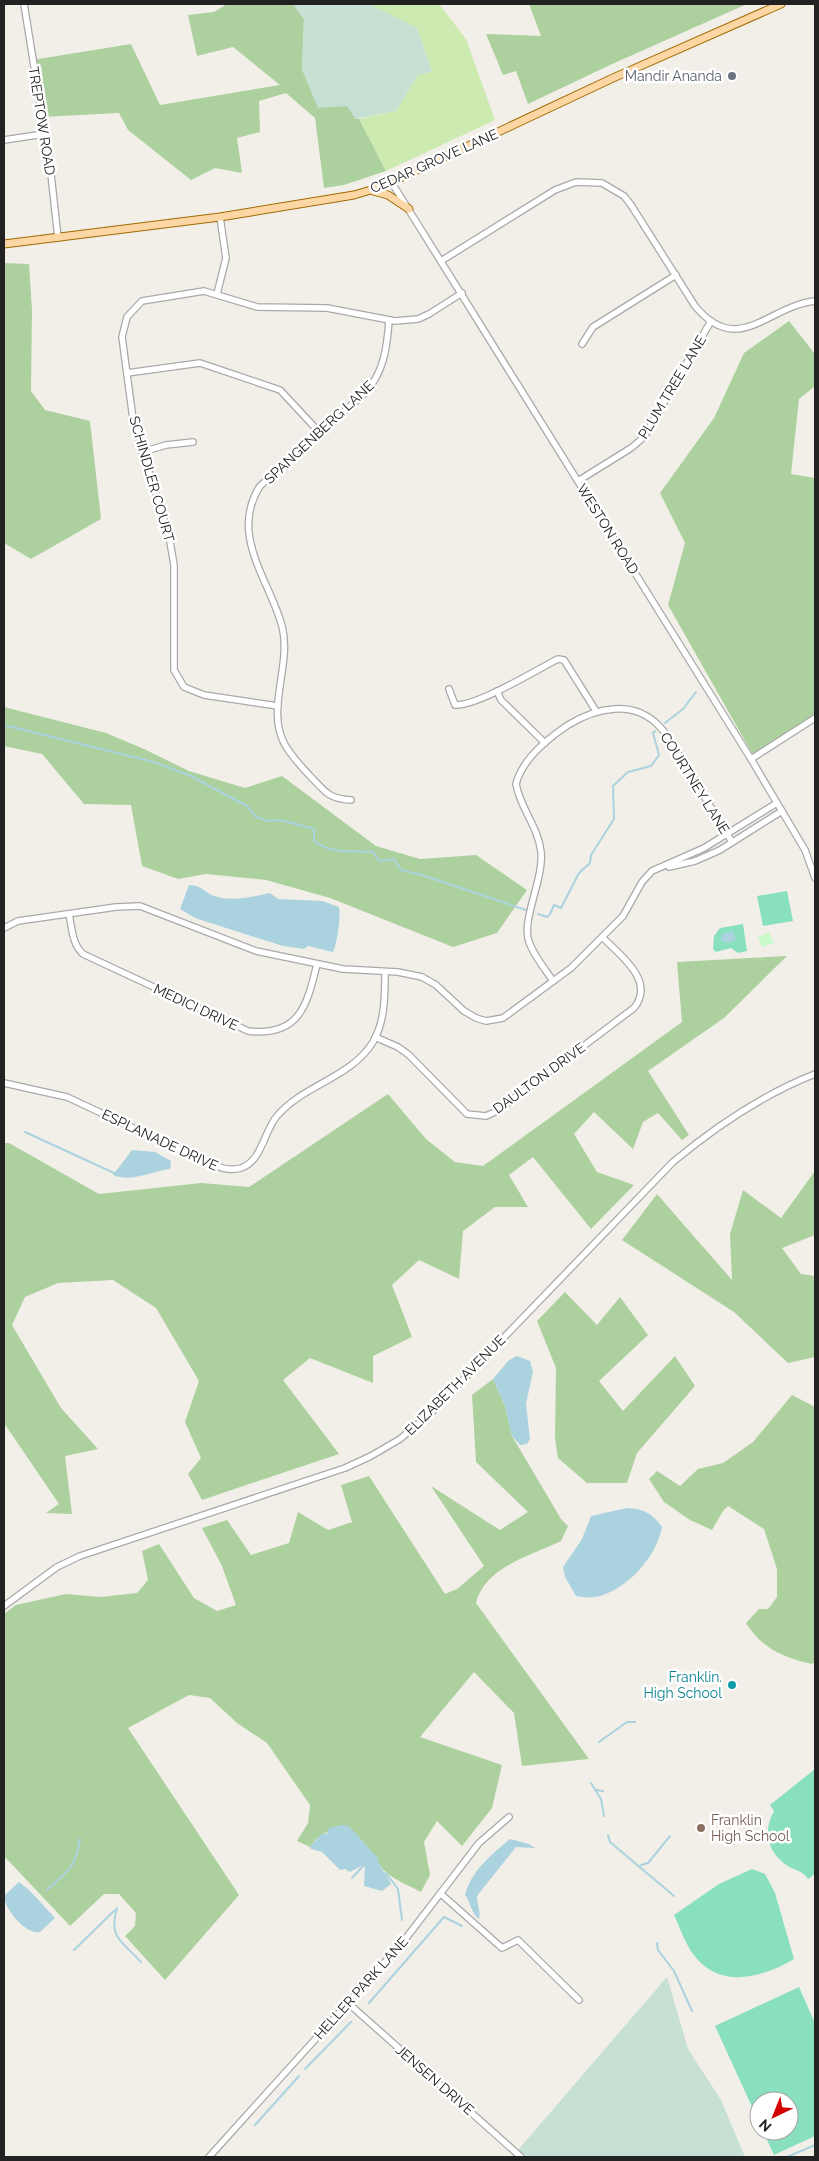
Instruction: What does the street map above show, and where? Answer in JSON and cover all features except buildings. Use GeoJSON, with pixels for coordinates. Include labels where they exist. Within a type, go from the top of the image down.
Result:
{"type":"FeatureCollection","features":[{"type":"Feature","properties":{"kind":"main road","name":"CEDAR GROVE LANE"},"geometry":{"type":"LineString","coordinates":[[4,244],[220,217],[354,196],[392,183],[613,78],[781,4]]}},
{"type":"Feature","properties":{"kind":"main road"},"geometry":{"type":"LineString","coordinates":[[367,191],[388,195],[409,209]]}},
{"type":"Feature","properties":{"kind":"street","name":"TREPTOW ROAD"},"geometry":{"type":"LineString","coordinates":[[24,4],[58,238]]}},
{"type":"Feature","properties":{"kind":"street"},"geometry":{"type":"LineString","coordinates":[[4,140],[44,134]]}},
{"type":"Feature","properties":{"kind":"street"},"geometry":{"type":"LineString","coordinates":[[441,261],[555,190],[576,182],[587,181],[602,183],[624,196],[695,306],[711,321],[722,328],[749,328],[804,302],[815,301]]}},
{"type":"Feature","properties":{"kind":"street","name":"WESTON ROAD"},"geometry":{"type":"LineString","coordinates":[[392,183],[751,759],[805,850],[815,878]]}},
{"type":"Feature","properties":{"kind":"street"},"geometry":{"type":"LineString","coordinates":[[217,294],[226,258],[220,217]]}},
{"type":"Feature","properties":{"kind":"street"},"geometry":{"type":"LineString","coordinates":[[582,344],[593,327],[676,275]]}},
{"type":"Feature","properties":{"kind":"street","name":"SCHINDLER COURT"},"geometry":{"type":"LineString","coordinates":[[278,706],[204,695],[184,687],[174,670],[174,565],[169,536],[133,419],[122,337],[127,317],[132,309],[142,301],[204,291],[257,307],[327,308],[390,320],[418,319],[462,293]]}},
{"type":"Feature","properties":{"kind":"street","name":"SPANGENBERG LANE"},"geometry":{"type":"LineString","coordinates":[[351,800],[335,799],[291,755],[281,736],[278,706],[285,657],[282,626],[255,560],[248,534],[251,500],[260,486],[375,381],[384,360],[390,320]]}},
{"type":"Feature","properties":{"kind":"street","name":"PLUM TREE LANE"},"geometry":{"type":"LineString","coordinates":[[578,481],[632,448],[644,437],[711,321]]}},
{"type":"Feature","properties":{"kind":"street"},"geometry":{"type":"LineString","coordinates":[[127,373],[200,363],[280,390],[320,433]]}},
{"type":"Feature","properties":{"kind":"street"},"geometry":{"type":"LineString","coordinates":[[142,452],[166,445],[193,442]]}},
{"type":"Feature","properties":{"kind":"street"},"geometry":{"type":"LineString","coordinates":[[449,689],[455,704],[462,705],[496,691],[558,659],[564,660],[596,711]]}},
{"type":"Feature","properties":{"kind":"street"},"geometry":{"type":"LineString","coordinates":[[496,691],[501,700],[545,743]]}},
{"type":"Feature","properties":{"kind":"street","name":"COURTNEY LANE"},"geometry":{"type":"LineString","coordinates":[[553,981],[529,941],[529,921],[541,874],[541,852],[538,835],[516,784],[522,768],[545,743],[569,724],[596,711],[616,708],[636,712],[660,727],[732,842]]}},
{"type":"Feature","properties":{"kind":"street"},"geometry":{"type":"LineString","coordinates":[[751,759],[815,718]]}},
{"type":"Feature","properties":{"kind":"street"},"geometry":{"type":"LineString","coordinates":[[4,928],[18,921],[116,907],[140,906],[235,945],[317,964],[422,977],[436,985],[464,1011],[486,1020],[503,1018],[571,968],[623,916],[642,882],[652,871],[693,854],[777,803]]}},
{"type":"Feature","properties":{"kind":"street"},"geometry":{"type":"LineString","coordinates":[[652,871],[707,856],[782,811]]}},
{"type":"Feature","properties":{"kind":"street","name":"MEDICI DRIVE"},"geometry":{"type":"LineString","coordinates":[[69,914],[74,940],[78,949],[83,954],[248,1031],[265,1033],[282,1028],[296,1019],[304,1009],[310,995],[317,964]]}},
{"type":"Feature","properties":{"kind":"street","name":"DAULTON DRIVE"},"geometry":{"type":"LineString","coordinates":[[375,1037],[398,1047],[409,1055],[467,1114],[486,1116],[497,1111],[634,1008],[640,1000],[642,990],[638,976],[602,937]]}},
{"type":"Feature","properties":{"kind":"street","name":"ESPLANADE DRIVE"},"geometry":{"type":"LineString","coordinates":[[4,1083],[67,1096],[204,1161],[224,1169],[241,1168],[254,1158],[267,1130],[277,1116],[290,1104],[363,1056],[375,1037],[382,1015],[386,972]]}},
{"type":"Feature","properties":{"kind":"street","name":"ELIZABETH AVENUE"},"geometry":{"type":"LineString","coordinates":[[4,1606],[40,1578],[80,1556],[345,1468],[389,1446],[434,1410],[674,1162],[697,1143],[764,1099],[786,1086],[815,1074]]}},
{"type":"Feature","properties":{"kind":"street","name":"HELLER PARK LANE"},"geometry":{"type":"LineString","coordinates":[[209,2157],[403,1942],[479,1843],[509,1816]]}},
{"type":"Feature","properties":{"kind":"street"},"geometry":{"type":"LineString","coordinates":[[441,1894],[502,1948],[518,1940],[579,2000]]}},
{"type":"Feature","properties":{"kind":"street","name":"JENSEN DRIVE"},"geometry":{"type":"LineString","coordinates":[[348,2003],[521,2157]]}},
{"type":"Feature","properties":{"kind":"green space"},"geometry":{"type":"Polygon","coordinates":[[[227,4],[293,4],[304,19],[302,70],[347,106],[356,119],[359,119],[386,171],[344,185],[324,188],[315,118],[286,93],[259,101],[260,132],[237,138],[242,173],[215,168],[191,180],[128,130],[119,113],[41,117],[32,60],[131,44],[160,105],[280,85],[233,47],[197,56],[188,15],[214,12],[227,4]]]}},
{"type":"Feature","properties":{"kind":"green space"},"geometry":{"type":"Polygon","coordinates":[[[293,4],[369,4],[417,28],[432,71],[418,75],[396,111],[356,119],[347,106],[318,108],[302,70],[304,19],[293,4]]]}},
{"type":"Feature","properties":{"kind":"green space"},"geometry":{"type":"Polygon","coordinates":[[[369,4],[439,4],[466,39],[495,120],[386,171],[359,119],[396,111],[418,75],[432,71],[417,28],[369,4]]]}},
{"type":"Feature","properties":{"kind":"green space"},"geometry":{"type":"Polygon","coordinates":[[[529,4],[747,4],[528,104],[516,71],[503,75],[486,34],[541,36],[529,4]]]}},
{"type":"Feature","properties":{"kind":"green space"},"geometry":{"type":"Polygon","coordinates":[[[4,263],[29,264],[32,310],[31,391],[45,410],[90,421],[101,519],[31,559],[4,543],[4,263]]]}},
{"type":"Feature","properties":{"kind":"green space"},"geometry":{"type":"Polygon","coordinates":[[[789,321],[815,354],[815,386],[799,399],[791,474],[815,478],[815,714],[753,755],[668,605],[685,543],[660,493],[714,418],[744,353],[789,321]]]}},
{"type":"Feature","properties":{"kind":"green space"},"geometry":{"type":"Polygon","coordinates":[[[4,707],[106,733],[189,771],[245,788],[282,776],[376,846],[420,859],[476,855],[527,890],[497,933],[453,947],[330,898],[266,880],[206,874],[178,879],[142,866],[131,805],[84,804],[42,754],[4,746],[4,707]]]}},
{"type":"Feature","properties":{"kind":"green space"},"geometry":{"type":"Polygon","coordinates":[[[787,891],[793,921],[763,926],[757,896],[787,891]]]}},
{"type":"Feature","properties":{"kind":"green space"},"geometry":{"type":"Polygon","coordinates":[[[743,924],[747,951],[738,953],[731,948],[716,952],[713,949],[714,936],[720,928],[743,924]]]}},
{"type":"Feature","properties":{"kind":"green space"},"geometry":{"type":"Polygon","coordinates":[[[769,932],[774,943],[762,947],[758,937],[769,932]]]}},
{"type":"Feature","properties":{"kind":"green space"},"geometry":{"type":"Polygon","coordinates":[[[787,956],[724,1018],[648,1071],[689,1135],[682,1140],[658,1113],[643,1122],[633,1149],[594,1112],[574,1134],[597,1172],[634,1185],[591,1229],[533,1157],[509,1175],[528,1207],[495,1207],[463,1231],[459,1279],[419,1260],[392,1285],[412,1337],[373,1356],[373,1383],[310,1358],[283,1380],[339,1454],[202,1500],[188,1474],[201,1458],[185,1422],[199,1381],[156,1308],[113,1280],[58,1283],[25,1297],[12,1325],[61,1408],[98,1449],[65,1456],[72,1514],[46,1513],[59,1504],[4,1423],[4,1143],[9,1143],[99,1194],[201,1183],[249,1187],[388,1094],[426,1139],[455,1162],[483,1166],[682,1022],[677,962],[787,956]]]}},
{"type":"Feature","properties":{"kind":"green space"},"geometry":{"type":"Polygon","coordinates":[[[815,1171],[815,1235],[782,1248],[801,1274],[815,1276],[815,1357],[788,1363],[734,1312],[622,1240],[657,1194],[732,1280],[730,1234],[743,1190],[781,1218],[815,1171]]]}},
{"type":"Feature","properties":{"kind":"green space"},"geometry":{"type":"Polygon","coordinates":[[[565,1292],[597,1325],[620,1297],[648,1335],[599,1381],[623,1411],[675,1356],[695,1386],[637,1453],[627,1483],[587,1483],[558,1458],[555,1439],[556,1368],[537,1321],[565,1292]]]}},
{"type":"Feature","properties":{"kind":"green space"},"geometry":{"type":"Polygon","coordinates":[[[493,1379],[505,1406],[512,1436],[561,1519],[568,1526],[561,1541],[510,1564],[489,1580],[481,1591],[476,1603],[589,1759],[522,1766],[514,1713],[474,1672],[420,1737],[502,1765],[492,1808],[462,1846],[437,1821],[424,1842],[430,1875],[421,1892],[388,1874],[379,1863],[377,1857],[330,1828],[329,1831],[317,1838],[310,1847],[297,1841],[308,1823],[310,1805],[267,1743],[237,1723],[210,1698],[189,1695],[128,1728],[239,1895],[165,1980],[125,1936],[135,1926],[136,1913],[119,1894],[104,1894],[70,1926],[4,1856],[4,1614],[16,1605],[66,1594],[101,1597],[137,1593],[148,1580],[142,1551],[159,1544],[194,1598],[217,1611],[236,1605],[222,1566],[202,1528],[227,1520],[251,1555],[289,1543],[298,1512],[328,1530],[352,1522],[341,1485],[369,1476],[445,1594],[457,1589],[484,1566],[431,1486],[500,1530],[528,1512],[476,1462],[472,1395],[493,1379]]]}},
{"type":"Feature","properties":{"kind":"green space"},"geometry":{"type":"Polygon","coordinates":[[[792,1395],[815,1407],[815,1662],[812,1664],[774,1651],[752,1632],[746,1623],[759,1609],[768,1609],[777,1597],[777,1569],[764,1529],[728,1506],[712,1530],[690,1520],[664,1502],[649,1479],[657,1471],[680,1486],[698,1469],[723,1463],[753,1442],[792,1395]]]}},
{"type":"Feature","properties":{"kind":"green space"},"geometry":{"type":"Polygon","coordinates":[[[815,1769],[815,1874],[808,1879],[802,1873],[779,1859],[771,1847],[768,1833],[774,1811],[770,1805],[815,1769]]]}},
{"type":"Feature","properties":{"kind":"green space"},"geometry":{"type":"Polygon","coordinates":[[[752,1869],[765,1874],[775,1893],[794,1959],[782,1966],[755,1975],[741,1977],[715,1973],[703,1965],[693,1954],[674,1915],[719,1884],[752,1869]]]}},
{"type":"Feature","properties":{"kind":"green space"},"geometry":{"type":"Polygon","coordinates":[[[667,1977],[688,2049],[721,2100],[745,2157],[512,2157],[667,1977]]]}},
{"type":"Feature","properties":{"kind":"green space"},"geometry":{"type":"Polygon","coordinates":[[[799,1987],[815,2023],[815,2136],[774,2155],[768,2141],[799,2141],[799,2091],[749,2091],[749,2100],[715,2026],[799,1987]]]}},
{"type":"Feature","properties":{"kind":"water"},"geometry":{"type":"Polygon","coordinates":[[[189,885],[197,886],[221,898],[242,898],[270,893],[278,899],[322,901],[339,907],[338,930],[333,952],[308,946],[304,949],[283,946],[195,918],[180,909],[189,885]]]}},
{"type":"Feature","properties":{"kind":"water"},"geometry":{"type":"Polygon","coordinates":[[[733,931],[736,939],[730,943],[721,941],[722,934],[733,931]]]}},
{"type":"Feature","properties":{"kind":"water"},"geometry":{"type":"Polygon","coordinates":[[[132,1150],[155,1152],[171,1161],[170,1169],[127,1178],[113,1175],[132,1150]]]}},
{"type":"Feature","properties":{"kind":"water"},"geometry":{"type":"Polygon","coordinates":[[[517,1356],[530,1361],[533,1372],[526,1404],[530,1439],[527,1444],[520,1445],[512,1436],[505,1406],[493,1379],[509,1360],[517,1356]]]}},
{"type":"Feature","properties":{"kind":"water"},"geometry":{"type":"Polygon","coordinates":[[[627,1508],[638,1509],[647,1513],[655,1518],[662,1527],[654,1550],[638,1571],[617,1588],[595,1597],[576,1596],[565,1577],[563,1567],[582,1539],[591,1516],[627,1508]]]}},
{"type":"Feature","properties":{"kind":"water"},"geometry":{"type":"Polygon","coordinates":[[[342,1825],[349,1826],[377,1857],[391,1884],[382,1891],[364,1886],[365,1864],[350,1872],[345,1869],[340,1870],[322,1852],[311,1849],[310,1847],[321,1834],[327,1834],[329,1828],[342,1825]]]}},
{"type":"Feature","properties":{"kind":"water"},"geometry":{"type":"Polygon","coordinates":[[[510,1839],[529,1844],[535,1848],[516,1847],[477,1896],[480,1913],[479,1919],[474,1914],[465,1895],[468,1886],[483,1864],[510,1839]]]}},
{"type":"Feature","properties":{"kind":"water"},"geometry":{"type":"Polygon","coordinates":[[[19,1882],[55,1918],[40,1932],[34,1932],[23,1926],[12,1914],[5,1902],[4,1896],[19,1882]]]}},
{"type":"Feature","properties":{"kind":"waterway"},"geometry":{"type":"LineString","coordinates":[[665,723],[683,709],[696,692]]}},
{"type":"Feature","properties":{"kind":"waterway"},"geometry":{"type":"LineString","coordinates":[[4,725],[150,761],[189,775],[247,806],[255,816],[267,821],[281,820],[314,829],[314,841],[328,848],[342,851],[373,852],[379,861],[394,859],[401,870],[422,875],[526,910]]}},
{"type":"Feature","properties":{"kind":"waterway"},"geometry":{"type":"LineString","coordinates":[[538,914],[547,917],[554,905],[561,908],[579,873],[590,863],[591,855],[614,819],[613,786],[628,772],[651,766],[659,755],[653,733],[655,731]]}},
{"type":"Feature","properties":{"kind":"waterway"},"geometry":{"type":"LineString","coordinates":[[25,1132],[114,1173]]}},
{"type":"Feature","properties":{"kind":"waterway"},"geometry":{"type":"LineString","coordinates":[[599,1742],[627,1722],[635,1722]]}},
{"type":"Feature","properties":{"kind":"waterway"},"geometry":{"type":"LineString","coordinates":[[591,1783],[601,1799],[604,1816]]}},
{"type":"Feature","properties":{"kind":"waterway"},"geometry":{"type":"LineString","coordinates":[[596,1790],[603,1791]]}},
{"type":"Feature","properties":{"kind":"waterway"},"geometry":{"type":"LineString","coordinates":[[608,1835],[610,1842],[674,1896]]}},
{"type":"Feature","properties":{"kind":"waterway"},"geometry":{"type":"LineString","coordinates":[[641,1865],[648,1863],[670,1836]]}},
{"type":"Feature","properties":{"kind":"waterway"},"geometry":{"type":"LineString","coordinates":[[47,1890],[70,1868],[76,1856],[80,1839]]}},
{"type":"Feature","properties":{"kind":"waterway"},"geometry":{"type":"LineString","coordinates":[[352,1878],[365,1864]]}},
{"type":"Feature","properties":{"kind":"waterway"},"geometry":{"type":"LineString","coordinates":[[386,1873],[398,1889],[402,1920]]}},
{"type":"Feature","properties":{"kind":"waterway"},"geometry":{"type":"LineString","coordinates":[[117,1908],[114,1926],[118,1938],[141,1962]]}},
{"type":"Feature","properties":{"kind":"waterway"},"geometry":{"type":"LineString","coordinates":[[74,1950],[115,1910]]}},
{"type":"Feature","properties":{"kind":"waterway"},"geometry":{"type":"LineString","coordinates":[[369,2003],[444,1917],[462,1926]]}},
{"type":"Feature","properties":{"kind":"waterway"},"geometry":{"type":"LineString","coordinates":[[657,1943],[658,1950],[674,1971],[692,2011]]}},
{"type":"Feature","properties":{"kind":"waterway"},"geometry":{"type":"LineString","coordinates":[[305,2069],[351,2022]]}},
{"type":"Feature","properties":{"kind":"waterway"},"geometry":{"type":"LineString","coordinates":[[255,2125],[299,2076]]}},
{"type":"Feature","properties":{"kind":"waterway"},"geometry":{"type":"LineString","coordinates":[[787,2157],[815,2145]]}},
{"type":"Feature","properties":{"kind":"place","name":"Mandir Ananda"},"geometry":{"type":"Point","coordinates":[732,76]}},
{"type":"Feature","properties":{"kind":"place","name":"Franklin. High School"},"geometry":{"type":"Point","coordinates":[732,1685]}},
{"type":"Feature","properties":{"kind":"place","name":"Franklin High School"},"geometry":{"type":"Point","coordinates":[701,1828]}}]}
